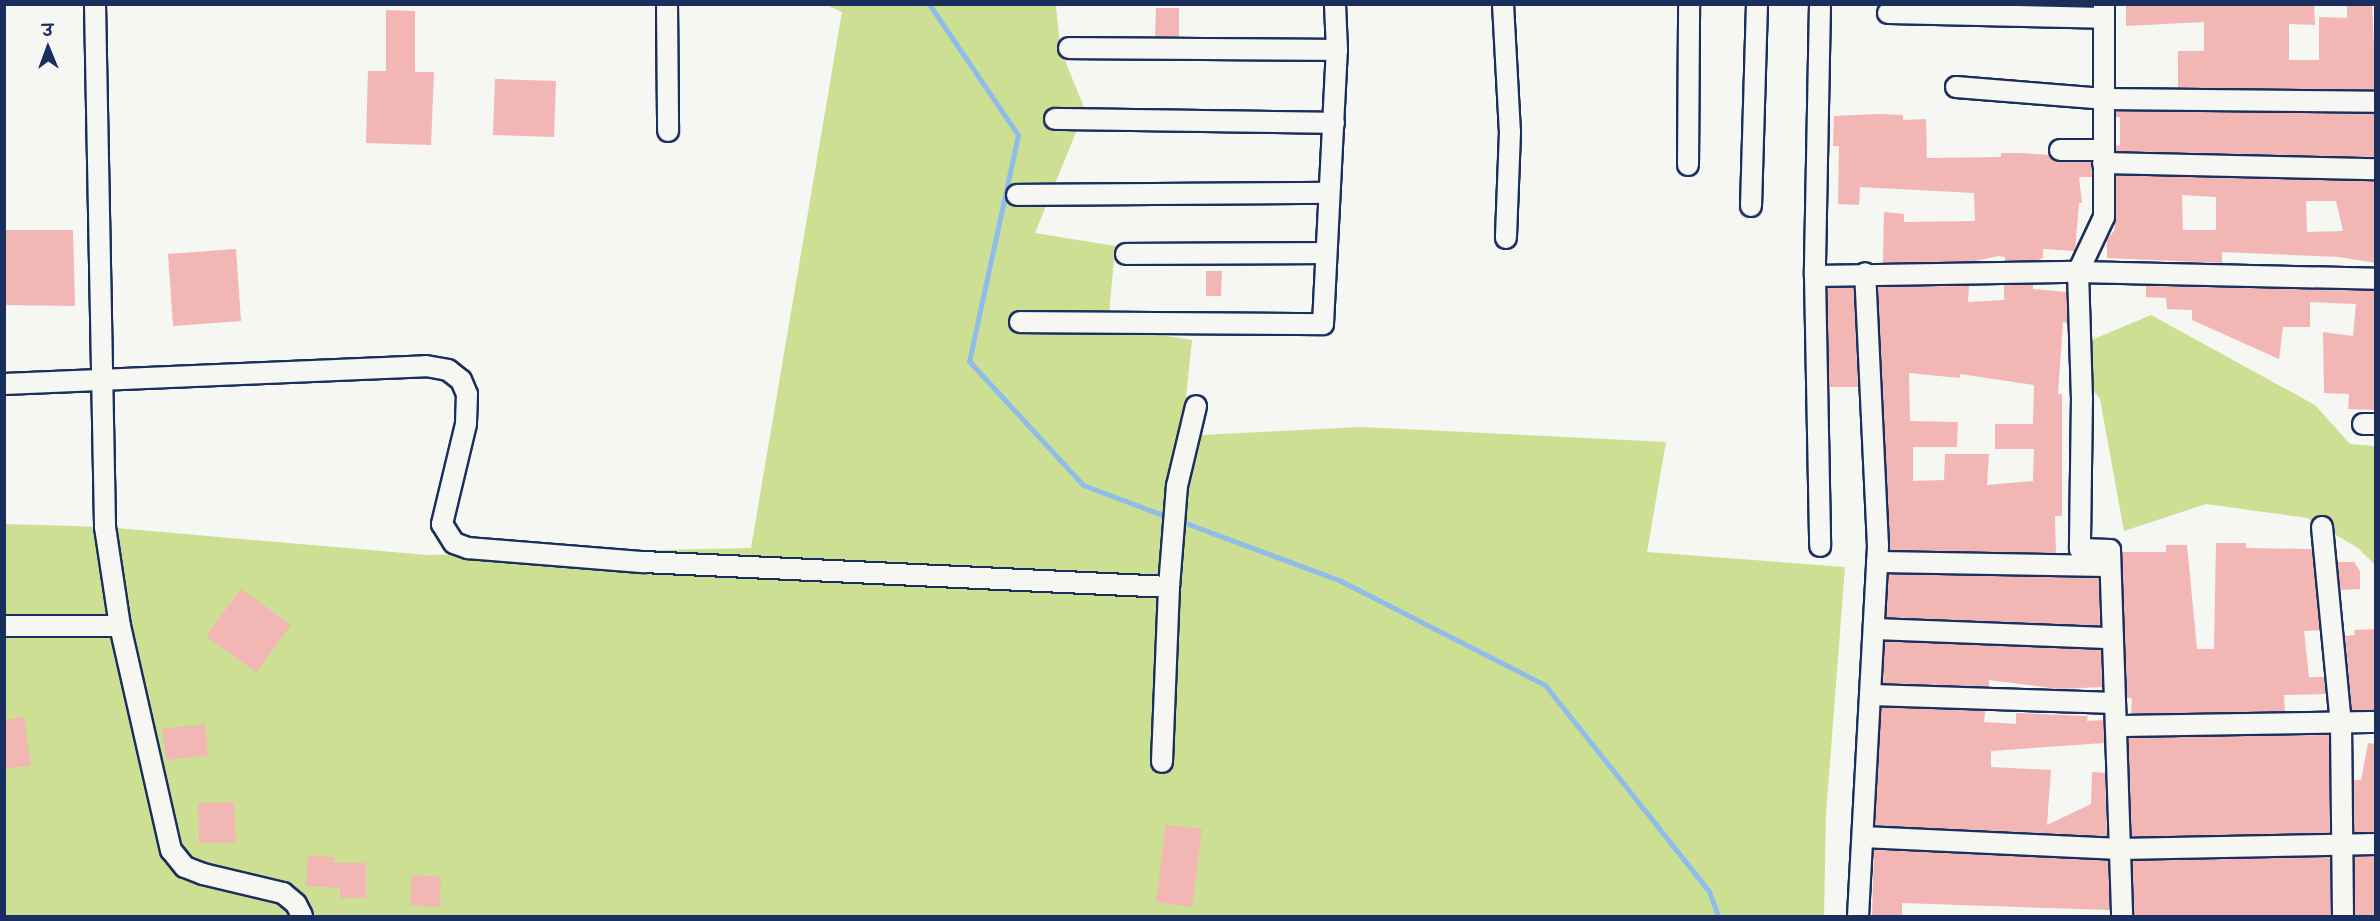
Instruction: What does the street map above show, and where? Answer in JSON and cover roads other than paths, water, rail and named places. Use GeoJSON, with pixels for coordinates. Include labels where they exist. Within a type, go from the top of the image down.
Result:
{"type":"FeatureCollection","features":[{"type":"Feature","properties":{"kind":"street"},"geometry":{"type":"LineString","coordinates":[[95,4],[105,527],[120,626],[171,850],[184,867],[203,874],[283,893],[296,904],[302,916]]}},
{"type":"Feature","properties":{"kind":"street"},"geometry":{"type":"LineString","coordinates":[[667,4],[668,131]]}},
{"type":"Feature","properties":{"kind":"street"},"geometry":{"type":"LineString","coordinates":[[1020,322],[1323,324],[1337,50],[1335,4]]}},
{"type":"Feature","properties":{"kind":"street"},"geometry":{"type":"LineString","coordinates":[[1503,4],[1510,132],[1506,238]]}},
{"type":"Feature","properties":{"kind":"street"},"geometry":{"type":"LineString","coordinates":[[1688,165],[1689,4]]}},
{"type":"Feature","properties":{"kind":"street"},"geometry":{"type":"LineString","coordinates":[[1751,206],[1757,4]]}},
{"type":"Feature","properties":{"kind":"street"},"geometry":{"type":"LineString","coordinates":[[1820,4],[1815,276],[1820,546]]}},
{"type":"Feature","properties":{"kind":"street"},"geometry":{"type":"LineString","coordinates":[[1888,13],[2104,11],[2102,157],[2104,217],[2078,272],[2082,398],[2080,549],[2110,550],[2122,916]]}},
{"type":"Feature","properties":{"kind":"street"},"geometry":{"type":"LineString","coordinates":[[1069,48],[1337,50]]}},
{"type":"Feature","properties":{"kind":"street"},"geometry":{"type":"LineString","coordinates":[[1956,87],[2104,99],[2376,102]]}},
{"type":"Feature","properties":{"kind":"street"},"geometry":{"type":"LineString","coordinates":[[1055,120],[1334,123]]}},
{"type":"Feature","properties":{"kind":"street"},"geometry":{"type":"LineString","coordinates":[[2060,150],[2102,157],[2376,169]]}},
{"type":"Feature","properties":{"kind":"street"},"geometry":{"type":"LineString","coordinates":[[1017,195],[1328,193]]}},
{"type":"Feature","properties":{"kind":"street"},"geometry":{"type":"LineString","coordinates":[[1126,254],[1326,253]]}},
{"type":"Feature","properties":{"kind":"street"},"geometry":{"type":"LineString","coordinates":[[1815,276],[1865,273],[2078,272],[2376,279]]}},
{"type":"Feature","properties":{"kind":"street"},"geometry":{"type":"LineString","coordinates":[[1858,916],[1872,695],[1877,562],[1865,273]]}},
{"type":"Feature","properties":{"kind":"street"},"geometry":{"type":"LineString","coordinates":[[4,384],[426,366],[448,370],[461,380],[467,394],[466,414],[442,525],[454,543],[468,548],[643,562],[1169,587]]}},
{"type":"Feature","properties":{"kind":"street"},"geometry":{"type":"LineString","coordinates":[[1162,762],[1169,587],[1177,486],[1196,406]]}},
{"type":"Feature","properties":{"kind":"street"},"geometry":{"type":"LineString","coordinates":[[2322,527],[2341,724],[2343,916]]}},
{"type":"Feature","properties":{"kind":"street"},"geometry":{"type":"LineString","coordinates":[[1877,562],[2110,566]]}},
{"type":"Feature","properties":{"kind":"street"},"geometry":{"type":"LineString","coordinates":[[4,626],[120,626]]}},
{"type":"Feature","properties":{"kind":"street"},"geometry":{"type":"LineString","coordinates":[[1875,629],[2113,638]]}},
{"type":"Feature","properties":{"kind":"street"},"geometry":{"type":"LineString","coordinates":[[1872,695],[2115,703]]}},
{"type":"Feature","properties":{"kind":"street"},"geometry":{"type":"LineString","coordinates":[[2116,726],[2376,722]]}},
{"type":"Feature","properties":{"kind":"street"},"geometry":{"type":"LineString","coordinates":[[1863,837],[2120,849],[2376,844]]}},
{"type":"Feature","properties":{"kind":"waterway"},"geometry":{"type":"LineString","coordinates":[[929,4],[1018,135],[969,361],[1083,485],[1171,518]]}},
{"type":"Feature","properties":{"kind":"waterway"},"geometry":{"type":"LineString","coordinates":[[1180,521],[1339,580],[1545,685],[1709,891],[1718,916]]}}]}
